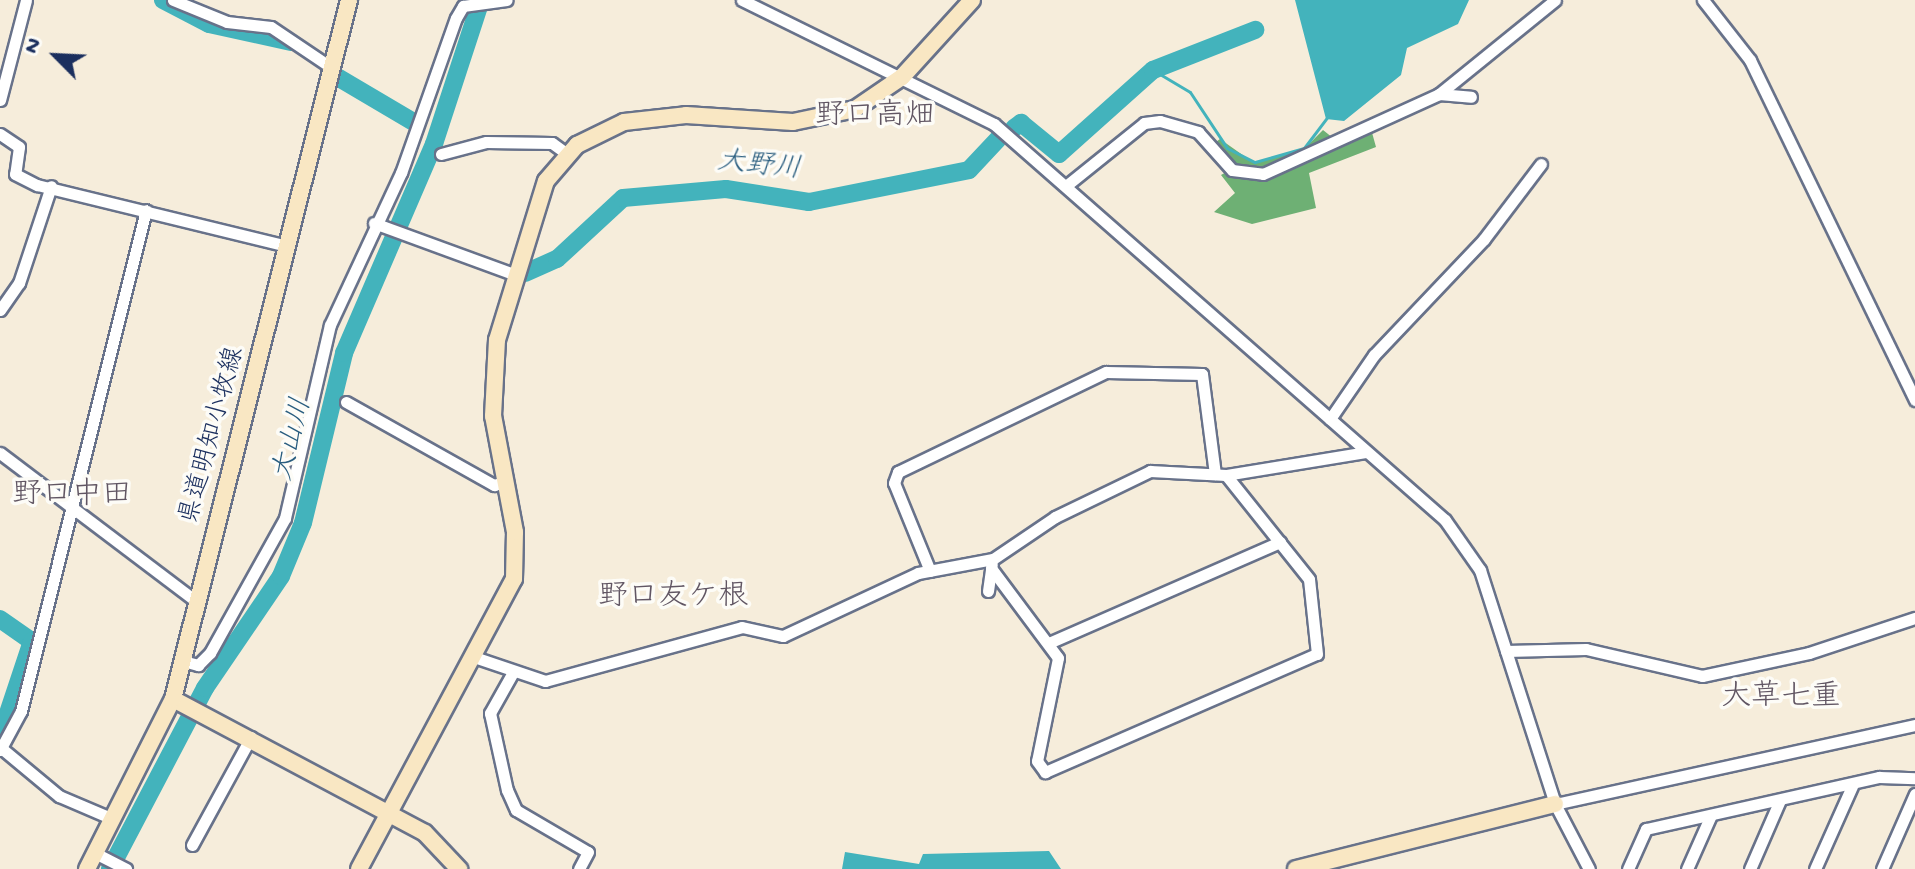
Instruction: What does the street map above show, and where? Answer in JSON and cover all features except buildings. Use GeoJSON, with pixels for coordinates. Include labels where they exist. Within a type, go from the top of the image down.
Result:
{"type":"FeatureCollection","features":[{"type":"Feature","properties":{"kind":"street"},"geometry":{"type":"LineString","coordinates":[[0,100],[26,0]]}},
{"type":"Feature","properties":{"kind":"street"},"geometry":{"type":"LineString","coordinates":[[173,0],[227,22],[271,27],[332,68]]}},
{"type":"Feature","properties":{"kind":"street","name":"県道明知小牧線"},"geometry":{"type":"LineString","coordinates":[[87,869],[98,854],[113,819],[178,700],[196,601],[349,0]]}},
{"type":"Feature","properties":{"kind":"street"},"geometry":{"type":"LineString","coordinates":[[183,661],[198,665],[210,653],[285,518],[318,362],[439,79],[456,18],[469,6],[488,6],[507,0]]}},
{"type":"Feature","properties":{"kind":"street"},"geometry":{"type":"LineString","coordinates":[[742,0],[994,124],[1424,500],[1470,553],[1506,651],[1555,804],[1589,869]]}},
{"type":"Feature","properties":{"kind":"street"},"geometry":{"type":"LineString","coordinates":[[359,869],[477,658],[517,560],[504,482],[495,375],[513,274],[537,197],[566,153],[594,135],[651,116],[834,117],[902,77],[972,0]]}},
{"type":"Feature","properties":{"kind":"street"},"geometry":{"type":"LineString","coordinates":[[1067,185],[1144,123],[1181,122],[1217,160],[1248,176],[1310,156],[1439,94],[1555,0]]}},
{"type":"Feature","properties":{"kind":"street"},"geometry":{"type":"LineString","coordinates":[[1703,0],[1750,60],[1915,400]]}},
{"type":"Feature","properties":{"kind":"street"},"geometry":{"type":"LineString","coordinates":[[1439,94],[1471,97]]}},
{"type":"Feature","properties":{"kind":"street"},"geometry":{"type":"LineString","coordinates":[[0,134],[19,147],[15,174],[287,246]]}},
{"type":"Feature","properties":{"kind":"street"},"geometry":{"type":"LineString","coordinates":[[441,154],[486,142],[552,143],[566,153]]}},
{"type":"Feature","properties":{"kind":"street"},"geometry":{"type":"LineString","coordinates":[[1330,419],[1374,355],[1502,219],[1541,164]]}},
{"type":"Feature","properties":{"kind":"street"},"geometry":{"type":"LineString","coordinates":[[0,310],[19,283],[51,186]]}},
{"type":"Feature","properties":{"kind":"street"},"geometry":{"type":"LineString","coordinates":[[113,819],[59,796],[0,748],[21,711],[146,210]]}},
{"type":"Feature","properties":{"kind":"street"},"geometry":{"type":"LineString","coordinates":[[376,224],[513,274]]}},
{"type":"Feature","properties":{"kind":"street"},"geometry":{"type":"LineString","coordinates":[[930,571],[894,483],[898,472],[1106,372],[1202,374],[1221,474],[1280,542],[1316,596],[1317,654],[1045,772],[1037,761],[1058,658],[1051,642],[992,564]]}},
{"type":"Feature","properties":{"kind":"street"},"geometry":{"type":"LineString","coordinates":[[346,402],[494,485],[504,482]]}},
{"type":"Feature","properties":{"kind":"street"},"geometry":{"type":"LineString","coordinates":[[477,658],[512,674],[563,677],[742,627],[783,636],[930,571],[992,564],[1128,479],[1173,469],[1221,474],[1366,452]]}},
{"type":"Feature","properties":{"kind":"street"},"geometry":{"type":"LineString","coordinates":[[0,453],[196,601]]}},
{"type":"Feature","properties":{"kind":"street"},"geometry":{"type":"LineString","coordinates":[[1051,642],[1280,542]]}},
{"type":"Feature","properties":{"kind":"street"},"geometry":{"type":"LineString","coordinates":[[988,591],[992,564]]}},
{"type":"Feature","properties":{"kind":"street"},"geometry":{"type":"LineString","coordinates":[[1506,651],[1586,649],[1702,676],[1809,653],[1915,618]]}},
{"type":"Feature","properties":{"kind":"street"},"geometry":{"type":"LineString","coordinates":[[512,674],[490,713],[507,790],[516,810],[588,852],[579,869]]}},
{"type":"Feature","properties":{"kind":"street"},"geometry":{"type":"LineString","coordinates":[[178,700],[391,813],[435,841],[459,869]]}},
{"type":"Feature","properties":{"kind":"street"},"geometry":{"type":"LineString","coordinates":[[1296,869],[1555,804],[1915,725]]}},
{"type":"Feature","properties":{"kind":"street"},"geometry":{"type":"LineString","coordinates":[[192,845],[245,734]]}},
{"type":"Feature","properties":{"kind":"street"},"geometry":{"type":"LineString","coordinates":[[1628,869],[1640,833],[1853,784],[1915,778]]}},
{"type":"Feature","properties":{"kind":"street"},"geometry":{"type":"LineString","coordinates":[[1815,869],[1853,784]]}},
{"type":"Feature","properties":{"kind":"street"},"geometry":{"type":"LineString","coordinates":[[1882,869],[1915,794]]}},
{"type":"Feature","properties":{"kind":"street"},"geometry":{"type":"LineString","coordinates":[[1750,869],[1780,800]]}},
{"type":"Feature","properties":{"kind":"street"},"geometry":{"type":"LineString","coordinates":[[1687,869],[1711,815]]}},
{"type":"Feature","properties":{"kind":"street"},"geometry":{"type":"LineString","coordinates":[[98,854],[126,869]]}},
{"type":"Feature","properties":{"kind":"green space"},"geometry":{"type":"Polygon","coordinates":[[[1371,129],[1376,147],[1309,173],[1316,208],[1252,224],[1214,212],[1235,193],[1221,175],[1237,166],[1213,144],[1220,139],[1254,163],[1304,149],[1323,130],[1333,138],[1371,129]]]}},
{"type":"Feature","properties":{"kind":"water"},"geometry":{"type":"Polygon","coordinates":[[[1295,0],[1469,0],[1458,24],[1407,48],[1401,75],[1344,121],[1326,119],[1295,0]]]}},
{"type":"Feature","properties":{"kind":"water"},"geometry":{"type":"Polygon","coordinates":[[[1049,851],[1061,869],[842,869],[845,852],[919,864],[923,854],[1049,851]]]}},
{"type":"Feature","properties":{"kind":"waterway"},"geometry":{"type":"LineString","coordinates":[[163,0],[209,24],[291,42]]}},
{"type":"Feature","properties":{"kind":"waterway","name":"大山川"},"geometry":{"type":"LineString","coordinates":[[110,869],[205,688],[281,576],[303,523],[344,353],[434,144],[481,0]]}},
{"type":"Feature","properties":{"kind":"waterway","name":"大野川"},"geometry":{"type":"LineString","coordinates":[[1014,128],[1021,123],[1059,154],[1153,70],[1255,30]]}},
{"type":"Feature","properties":{"kind":"waterway"},"geometry":{"type":"LineString","coordinates":[[1153,70],[1190,92],[1227,148],[1255,162],[1304,148],[1328,116]]}},
{"type":"Feature","properties":{"kind":"waterway"},"geometry":{"type":"LineString","coordinates":[[339,78],[412,121]]}},
{"type":"Feature","properties":{"kind":"waterway","name":"大野川"},"geometry":{"type":"LineString","coordinates":[[525,273],[557,259],[623,198],[726,189],[809,202],[969,170],[998,139]]}},
{"type":"Feature","properties":{"kind":"waterway"},"geometry":{"type":"LineString","coordinates":[[0,619],[32,641],[0,737]]}},
{"type":"Feature","properties":{"kind":"district","name":"野口高畑"},"geometry":{"type":"Point","coordinates":[875,118]}},
{"type":"Feature","properties":{"kind":"district","name":"野口中田"},"geometry":{"type":"Point","coordinates":[72,497]}},
{"type":"Feature","properties":{"kind":"district","name":"野口友ケ根"},"geometry":{"type":"Point","coordinates":[673,599]}},
{"type":"Feature","properties":{"kind":"district","name":"大草七重"},"geometry":{"type":"Point","coordinates":[1781,699]}}]}
